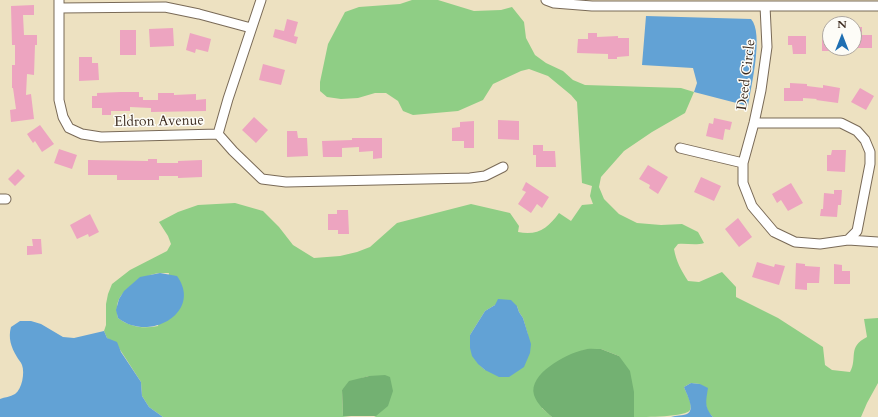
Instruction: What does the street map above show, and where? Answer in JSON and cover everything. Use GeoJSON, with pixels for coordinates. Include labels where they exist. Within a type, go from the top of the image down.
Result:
{"type":"FeatureCollection","features":[{"type":"Feature","properties":{"kind":"street"},"geometry":{"type":"LineString","coordinates":[[218,134],[261,0]]}},
{"type":"Feature","properties":{"kind":"street"},"geometry":{"type":"LineString","coordinates":[[546,0],[592,6],[765,6],[878,4]]}},
{"type":"Feature","properties":{"kind":"street"},"geometry":{"type":"LineString","coordinates":[[59,4],[165,7],[199,14],[251,28]]}},
{"type":"Feature","properties":{"kind":"street","name":"Eldron Avenue"},"geometry":{"type":"LineString","coordinates":[[59,4],[58,100],[63,117],[70,128],[82,134],[101,137],[218,134],[262,179],[286,182],[470,178],[485,176],[503,167]]}},
{"type":"Feature","properties":{"kind":"street","name":"Deed Circle"},"geometry":{"type":"LineString","coordinates":[[754,123],[841,123],[857,131],[865,140],[870,152],[870,164],[857,231],[848,240],[820,244],[795,242],[774,232],[752,206],[743,183],[743,163],[761,90],[767,47],[765,6]]}},
{"type":"Feature","properties":{"kind":"street"},"geometry":{"type":"LineString","coordinates":[[680,148],[743,163]]}},
{"type":"Feature","properties":{"kind":"street"},"geometry":{"type":"LineString","coordinates":[[848,240],[878,242]]}},
{"type":"Feature","properties":{"kind":"green space"},"geometry":{"type":"Polygon","coordinates":[[[412,0],[438,0],[474,11],[501,10],[512,7],[524,22],[526,38],[535,55],[546,63],[563,71],[573,80],[585,85],[681,88],[694,92],[685,113],[652,132],[624,151],[601,177],[599,187],[604,199],[619,214],[637,223],[661,225],[682,224],[698,232],[704,243],[678,244],[674,249],[679,265],[688,281],[699,282],[722,272],[736,287],[736,297],[778,318],[823,347],[825,365],[832,370],[850,372],[855,349],[861,341],[867,337],[864,319],[878,318],[878,383],[861,417],[713,417],[708,412],[700,384],[691,383],[684,387],[691,404],[690,410],[687,412],[665,416],[634,417],[633,406],[619,356],[601,349],[583,350],[542,408],[552,417],[374,417],[376,416],[369,376],[362,378],[342,390],[343,416],[351,417],[163,417],[149,407],[142,396],[141,382],[117,345],[107,338],[104,331],[106,325],[106,304],[112,284],[130,270],[167,251],[171,244],[159,222],[178,212],[198,205],[235,203],[263,211],[279,227],[293,245],[314,258],[340,256],[357,252],[370,247],[397,223],[471,204],[510,213],[519,226],[518,232],[531,233],[542,230],[551,223],[559,213],[571,221],[582,205],[593,204],[590,196],[592,186],[582,183],[577,102],[571,95],[548,76],[529,69],[521,71],[493,84],[483,100],[458,111],[413,115],[403,111],[398,101],[386,93],[375,93],[358,98],[341,99],[327,97],[320,91],[320,82],[328,44],[345,12],[359,7],[400,4],[412,0]],[[160,273],[148,276],[123,293],[117,306],[118,318],[137,326],[158,326],[169,273],[160,273]],[[495,305],[485,311],[470,335],[473,354],[485,370],[528,335],[523,318],[517,306],[495,305]]]}},
{"type":"Feature","properties":{"kind":"green space"},"geometry":{"type":"Polygon","coordinates":[[[585,349],[601,349],[619,356],[630,371],[634,392],[634,417],[552,417],[539,404],[534,395],[534,387],[542,373],[558,360],[576,352],[585,349]]]}},
{"type":"Feature","properties":{"kind":"green space"},"geometry":{"type":"Polygon","coordinates":[[[385,375],[390,377],[393,391],[388,406],[376,416],[343,416],[342,390],[349,381],[369,376],[385,375]]]}},
{"type":"Feature","properties":{"kind":"water"},"geometry":{"type":"Polygon","coordinates":[[[646,16],[751,19],[755,26],[757,48],[748,106],[694,92],[697,83],[693,68],[642,65],[646,16]]]}},
{"type":"Feature","properties":{"kind":"water"},"geometry":{"type":"Polygon","coordinates":[[[160,273],[177,276],[183,289],[183,301],[178,312],[169,320],[158,325],[144,327],[131,325],[118,318],[116,310],[119,299],[124,291],[140,277],[160,273]]]}},
{"type":"Feature","properties":{"kind":"water"},"geometry":{"type":"Polygon","coordinates":[[[498,299],[511,300],[517,306],[523,318],[531,344],[530,353],[524,367],[509,377],[499,377],[485,370],[472,356],[470,348],[470,335],[485,311],[495,305],[498,299]]]}},
{"type":"Feature","properties":{"kind":"water"},"geometry":{"type":"Polygon","coordinates":[[[20,321],[31,321],[41,324],[63,337],[74,338],[104,331],[107,338],[117,342],[121,352],[141,382],[142,396],[149,407],[163,417],[0,417],[0,399],[15,394],[22,381],[23,368],[13,350],[10,335],[11,327],[20,321]]]}},
{"type":"Feature","properties":{"kind":"water"},"geometry":{"type":"Polygon","coordinates":[[[691,383],[700,384],[708,388],[706,404],[713,417],[671,417],[685,415],[690,412],[691,405],[684,387],[691,383]]]}},
{"type":"Feature","properties":{"kind":"building"},"geometry":{"type":"Polygon","coordinates":[[[34,5],[34,15],[23,15],[24,35],[37,35],[37,45],[35,45],[34,75],[27,74],[26,95],[31,94],[34,119],[11,122],[10,110],[16,109],[12,88],[12,65],[15,65],[15,45],[12,45],[11,6],[34,5]]]}},
{"type":"Feature","properties":{"kind":"building"},"geometry":{"type":"Polygon","coordinates":[[[287,19],[298,22],[294,36],[298,37],[296,44],[273,37],[275,29],[284,31],[287,19]]]}},
{"type":"Feature","properties":{"kind":"building"},"geometry":{"type":"Polygon","coordinates":[[[173,28],[174,46],[150,47],[149,29],[173,28]]]}},
{"type":"Feature","properties":{"kind":"building"},"geometry":{"type":"Polygon","coordinates":[[[120,30],[136,30],[136,55],[120,55],[120,30]]]}},
{"type":"Feature","properties":{"kind":"building"},"geometry":{"type":"Polygon","coordinates":[[[190,33],[211,39],[208,52],[196,49],[195,53],[186,50],[190,33]]]}},
{"type":"Feature","properties":{"kind":"building"},"geometry":{"type":"Polygon","coordinates":[[[588,33],[597,33],[597,37],[618,36],[618,38],[629,38],[629,56],[617,57],[617,59],[608,59],[608,54],[577,53],[578,39],[588,39],[588,33]]]}},
{"type":"Feature","properties":{"kind":"building"},"geometry":{"type":"Polygon","coordinates":[[[862,35],[872,35],[872,48],[862,48],[862,35]]]}},
{"type":"Feature","properties":{"kind":"building"},"geometry":{"type":"Polygon","coordinates":[[[788,36],[806,36],[806,54],[793,54],[792,45],[788,45],[788,36]]]}},
{"type":"Feature","properties":{"kind":"building"},"geometry":{"type":"Polygon","coordinates":[[[79,57],[92,57],[92,63],[98,63],[99,80],[79,81],[79,57]]]}},
{"type":"Feature","properties":{"kind":"building"},"geometry":{"type":"Polygon","coordinates":[[[263,64],[285,70],[281,85],[259,80],[263,64]]]}},
{"type":"Feature","properties":{"kind":"building"},"geometry":{"type":"Polygon","coordinates":[[[790,83],[807,84],[807,86],[823,88],[823,85],[840,88],[838,103],[803,98],[803,101],[784,101],[784,88],[790,88],[790,83]]]}},
{"type":"Feature","properties":{"kind":"building"},"geometry":{"type":"Polygon","coordinates":[[[860,88],[874,96],[866,110],[851,102],[860,88]]]}},
{"type":"Feature","properties":{"kind":"building"},"geometry":{"type":"Polygon","coordinates":[[[139,92],[139,97],[143,97],[143,100],[158,100],[158,93],[174,93],[174,95],[196,94],[196,100],[206,99],[206,111],[151,112],[151,108],[130,107],[130,111],[111,111],[111,115],[102,115],[102,108],[92,108],[92,96],[97,96],[97,93],[139,92]]]}},
{"type":"Feature","properties":{"kind":"building"},"geometry":{"type":"Polygon","coordinates":[[[254,117],[268,130],[256,143],[242,130],[254,117]]]}},
{"type":"Feature","properties":{"kind":"building"},"geometry":{"type":"Polygon","coordinates":[[[714,118],[732,122],[730,130],[725,129],[723,140],[706,136],[709,123],[713,124],[714,118]]]}},
{"type":"Feature","properties":{"kind":"building"},"geometry":{"type":"Polygon","coordinates":[[[498,120],[519,121],[519,140],[498,139],[498,120]]]}},
{"type":"Feature","properties":{"kind":"building"},"geometry":{"type":"Polygon","coordinates":[[[474,121],[474,148],[464,148],[464,141],[452,141],[452,128],[460,127],[460,122],[474,121]]]}},
{"type":"Feature","properties":{"kind":"building"},"geometry":{"type":"Polygon","coordinates":[[[40,125],[54,144],[42,152],[35,141],[33,143],[27,134],[40,125]]]}},
{"type":"Feature","properties":{"kind":"building"},"geometry":{"type":"Polygon","coordinates":[[[287,131],[297,131],[298,138],[307,138],[308,156],[287,157],[287,131]]]}},
{"type":"Feature","properties":{"kind":"building"},"geometry":{"type":"Polygon","coordinates":[[[352,138],[382,138],[382,158],[373,159],[373,151],[359,152],[359,147],[342,148],[342,157],[323,157],[322,141],[352,140],[352,138]]]}},
{"type":"Feature","properties":{"kind":"building"},"geometry":{"type":"Polygon","coordinates":[[[533,145],[543,145],[543,151],[555,151],[556,167],[536,167],[536,155],[533,155],[533,145]]]}},
{"type":"Feature","properties":{"kind":"building"},"geometry":{"type":"Polygon","coordinates":[[[59,149],[77,155],[72,169],[54,163],[59,149]]]}},
{"type":"Feature","properties":{"kind":"building"},"geometry":{"type":"Polygon","coordinates":[[[832,150],[846,150],[845,172],[827,171],[827,155],[831,155],[832,150]]]}},
{"type":"Feature","properties":{"kind":"building"},"geometry":{"type":"Polygon","coordinates":[[[148,159],[157,159],[157,163],[178,163],[178,161],[202,160],[202,177],[178,178],[178,176],[159,176],[159,180],[117,180],[117,175],[88,175],[88,160],[148,161],[148,159]]]}},
{"type":"Feature","properties":{"kind":"building"},"geometry":{"type":"Polygon","coordinates":[[[648,165],[668,177],[658,194],[649,188],[650,185],[639,179],[648,165]]]}},
{"type":"Feature","properties":{"kind":"building"},"geometry":{"type":"Polygon","coordinates":[[[18,169],[25,176],[15,186],[8,179],[18,169]]]}},
{"type":"Feature","properties":{"kind":"building"},"geometry":{"type":"Polygon","coordinates":[[[701,177],[721,186],[714,201],[694,192],[701,177]]]}},
{"type":"Feature","properties":{"kind":"building"},"geometry":{"type":"Polygon","coordinates":[[[526,182],[549,197],[542,208],[537,204],[531,213],[518,204],[526,192],[522,190],[526,182]]]}},
{"type":"Feature","properties":{"kind":"building"},"geometry":{"type":"Polygon","coordinates":[[[791,183],[803,203],[788,211],[781,200],[777,203],[772,194],[791,183]]]}},
{"type":"Feature","properties":{"kind":"building"},"geometry":{"type":"Polygon","coordinates":[[[834,190],[842,190],[841,205],[838,205],[837,217],[820,216],[821,209],[823,209],[824,193],[834,194],[834,190]]]}},
{"type":"Feature","properties":{"kind":"building"},"geometry":{"type":"Polygon","coordinates":[[[337,210],[348,210],[349,234],[338,234],[338,230],[328,230],[328,214],[337,214],[337,210]]]}},
{"type":"Feature","properties":{"kind":"building"},"geometry":{"type":"Polygon","coordinates":[[[90,214],[99,232],[89,237],[88,234],[77,239],[70,225],[90,214]]]}},
{"type":"Feature","properties":{"kind":"building"},"geometry":{"type":"Polygon","coordinates":[[[738,218],[752,237],[739,247],[725,229],[738,218]]]}},
{"type":"Feature","properties":{"kind":"building"},"geometry":{"type":"Polygon","coordinates":[[[32,239],[41,239],[42,254],[27,255],[27,246],[33,246],[32,239]]]}},
{"type":"Feature","properties":{"kind":"building"},"geometry":{"type":"Polygon","coordinates":[[[757,262],[774,267],[775,264],[785,266],[779,285],[752,277],[757,262]]]}},
{"type":"Feature","properties":{"kind":"building"},"geometry":{"type":"Polygon","coordinates":[[[796,263],[805,264],[805,266],[820,267],[819,283],[807,283],[807,290],[795,289],[796,263]]]}},
{"type":"Feature","properties":{"kind":"building"},"geometry":{"type":"Polygon","coordinates":[[[834,264],[842,265],[842,271],[850,271],[850,284],[834,284],[834,264]]]}}]}
